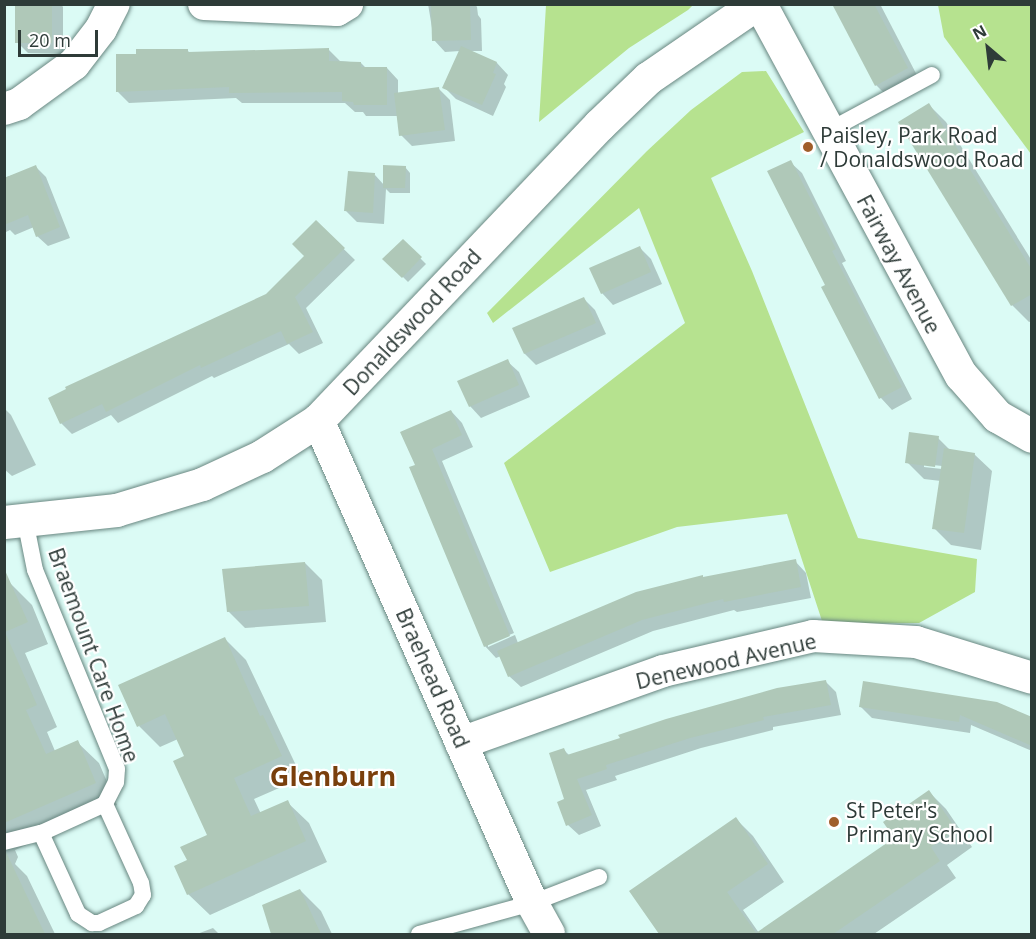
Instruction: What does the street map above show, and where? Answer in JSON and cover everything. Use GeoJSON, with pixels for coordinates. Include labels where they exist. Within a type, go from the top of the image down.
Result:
{"type":"FeatureCollection","features":[{"type":"Feature","properties":{"kind":"street"},"geometry":{"type":"LineString","coordinates":[[4,110],[19,104],[74,64],[101,29],[114,4]]}},
{"type":"Feature","properties":{"kind":"street"},"geometry":{"type":"LineString","coordinates":[[204,4],[338,10],[347,4]]}},
{"type":"Feature","properties":{"kind":"street","name":"Fairway Avenue"},"geometry":{"type":"LineString","coordinates":[[758,4],[961,375],[998,416],[1032,436]]}},
{"type":"Feature","properties":{"kind":"street","name":"Donaldswood Road"},"geometry":{"type":"LineString","coordinates":[[15,521],[116,510],[202,484],[262,456],[318,420],[598,125],[648,78],[758,4]]}},
{"type":"Feature","properties":{"kind":"street","name":"Braehead Road"},"geometry":{"type":"LineString","coordinates":[[318,420],[532,903],[549,934]]}},
{"type":"Feature","properties":{"kind":"street","name":"Denewood Avenue"},"geometry":{"type":"LineString","coordinates":[[462,743],[663,671],[813,636],[916,642],[1032,678]]}},
{"type":"Feature","properties":{"kind":"lane"},"geometry":{"type":"LineString","coordinates":[[828,131],[932,75]]}},
{"type":"Feature","properties":{"kind":"lane","name":"Braemount Care Home"},"geometry":{"type":"LineString","coordinates":[[15,521],[117,769],[116,782],[105,804]]}},
{"type":"Feature","properties":{"kind":"lane"},"geometry":{"type":"LineString","coordinates":[[4,842],[41,833],[105,804],[143,889],[136,906],[108,919],[92,923],[78,914],[41,833]]}},
{"type":"Feature","properties":{"kind":"lane"},"geometry":{"type":"LineString","coordinates":[[419,934],[532,903],[599,877]]}},
{"type":"Feature","properties":{"kind":"green space"},"geometry":{"type":"Polygon","coordinates":[[[546,4],[693,5],[629,48],[539,122],[546,4]]]}},
{"type":"Feature","properties":{"kind":"green space"},"geometry":{"type":"Polygon","coordinates":[[[938,5],[1031,5],[1031,154],[944,37],[938,5]]]}},
{"type":"Feature","properties":{"kind":"green space"},"geometry":{"type":"Polygon","coordinates":[[[766,71],[804,132],[711,178],[752,271],[858,538],[977,559],[975,592],[919,623],[823,624],[787,514],[677,527],[550,572],[504,463],[685,323],[639,208],[493,323],[487,313],[647,151],[691,110],[742,72],[766,71]]]}},
{"type":"Feature","properties":{"kind":"building"},"geometry":{"type":"Polygon","coordinates":[[[15,4],[52,4],[52,43],[15,43],[15,4]]]}},
{"type":"Feature","properties":{"kind":"building"},"geometry":{"type":"Polygon","coordinates":[[[832,4],[874,4],[908,68],[875,86],[832,4]]]}},
{"type":"Feature","properties":{"kind":"building"},"geometry":{"type":"Polygon","coordinates":[[[431,5],[470,5],[471,40],[432,41],[431,5]]]}},
{"type":"Feature","properties":{"kind":"building"},"geometry":{"type":"Polygon","coordinates":[[[461,46],[497,62],[493,73],[496,74],[482,105],[442,88],[461,46]]]}},
{"type":"Feature","properties":{"kind":"building"},"geometry":{"type":"Polygon","coordinates":[[[329,48],[329,61],[361,62],[361,67],[387,67],[387,105],[354,105],[353,102],[342,101],[342,92],[229,93],[229,87],[116,92],[116,54],[136,54],[136,49],[188,49],[188,52],[329,48]]]}},
{"type":"Feature","properties":{"kind":"building"},"geometry":{"type":"Polygon","coordinates":[[[439,87],[445,130],[399,136],[394,93],[439,87]]]}},
{"type":"Feature","properties":{"kind":"building"},"geometry":{"type":"Polygon","coordinates":[[[929,103],[1032,270],[1032,294],[1011,306],[898,122],[929,103]]]}},
{"type":"Feature","properties":{"kind":"building"},"geometry":{"type":"Polygon","coordinates":[[[791,160],[836,249],[832,251],[902,387],[879,399],[821,287],[825,285],[767,171],[791,160]]]}},
{"type":"Feature","properties":{"kind":"building"},"geometry":{"type":"Polygon","coordinates":[[[36,165],[60,227],[36,237],[28,215],[4,225],[4,178],[36,165]]]}},
{"type":"Feature","properties":{"kind":"building"},"geometry":{"type":"Polygon","coordinates":[[[383,165],[406,166],[405,188],[383,188],[383,165]]]}},
{"type":"Feature","properties":{"kind":"building"},"geometry":{"type":"Polygon","coordinates":[[[348,171],[375,173],[373,213],[344,211],[348,171]]]}},
{"type":"Feature","properties":{"kind":"building"},"geometry":{"type":"Polygon","coordinates":[[[316,220],[345,248],[295,297],[313,332],[287,344],[281,331],[201,368],[200,365],[106,412],[102,404],[60,424],[48,398],[66,389],[65,387],[266,294],[304,256],[292,244],[316,220]]]}},
{"type":"Feature","properties":{"kind":"building"},"geometry":{"type":"Polygon","coordinates":[[[403,239],[422,257],[402,278],[382,259],[403,239]]]}},
{"type":"Feature","properties":{"kind":"building"},"geometry":{"type":"Polygon","coordinates":[[[640,246],[651,272],[601,294],[589,268],[640,246]]]}},
{"type":"Feature","properties":{"kind":"building"},"geometry":{"type":"Polygon","coordinates":[[[584,297],[596,323],[524,354],[512,328],[584,297]]]}},
{"type":"Feature","properties":{"kind":"building"},"geometry":{"type":"Polygon","coordinates":[[[508,359],[519,385],[469,407],[457,381],[508,359]]]}},
{"type":"Feature","properties":{"kind":"building"},"geometry":{"type":"Polygon","coordinates":[[[451,410],[462,435],[432,449],[510,636],[484,647],[409,467],[415,465],[400,432],[451,410]]]}},
{"type":"Feature","properties":{"kind":"building"},"geometry":{"type":"Polygon","coordinates":[[[909,432],[939,436],[935,467],[905,463],[909,432]]]}},
{"type":"Feature","properties":{"kind":"building"},"geometry":{"type":"Polygon","coordinates":[[[944,448],[975,453],[964,533],[932,529],[944,448]]]}},
{"type":"Feature","properties":{"kind":"building"},"geometry":{"type":"Polygon","coordinates":[[[796,559],[801,587],[724,602],[723,599],[642,620],[508,677],[497,651],[636,592],[703,575],[703,577],[796,559]]]}},
{"type":"Feature","properties":{"kind":"building"},"geometry":{"type":"Polygon","coordinates":[[[305,562],[309,606],[227,612],[222,569],[305,562]]]}},
{"type":"Feature","properties":{"kind":"building"},"geometry":{"type":"Polygon","coordinates":[[[4,568],[28,622],[5,632],[37,705],[26,710],[46,754],[78,740],[96,783],[4,823],[4,568]]]}},
{"type":"Feature","properties":{"kind":"building"},"geometry":{"type":"Polygon","coordinates":[[[225,637],[260,716],[263,715],[282,756],[234,778],[251,816],[288,800],[306,841],[187,895],[174,866],[187,860],[180,847],[207,835],[173,761],[184,756],[165,714],[137,727],[118,685],[225,637]]]}},
{"type":"Feature","properties":{"kind":"building"},"geometry":{"type":"Polygon","coordinates":[[[826,680],[831,705],[763,717],[764,720],[690,738],[606,765],[607,769],[577,779],[592,815],[566,826],[557,802],[564,799],[549,753],[564,748],[567,755],[620,738],[618,735],[666,719],[777,688],[826,680]]]}},
{"type":"Feature","properties":{"kind":"building"},"geometry":{"type":"Polygon","coordinates":[[[863,681],[997,702],[1032,717],[1032,746],[960,715],[959,722],[859,707],[863,681]]]}},
{"type":"Feature","properties":{"kind":"building"},"geometry":{"type":"Polygon","coordinates":[[[929,790],[956,829],[931,847],[940,861],[833,934],[659,934],[629,891],[736,817],[768,864],[727,892],[756,933],[894,838],[883,822],[929,790]]]}},
{"type":"Feature","properties":{"kind":"building"},"geometry":{"type":"Polygon","coordinates":[[[4,852],[6,852],[45,934],[4,934],[4,852]]]}},
{"type":"Feature","properties":{"kind":"building"},"geometry":{"type":"Polygon","coordinates":[[[300,889],[321,934],[271,934],[262,905],[300,889]]]}},
{"type":"Feature","properties":{"kind":"place","name":"Paisley, Park Road / Donaldswood Road"},"geometry":{"type":"Point","coordinates":[808,147]}},
{"type":"Feature","properties":{"kind":"place","name":"St Peter's Primary School"},"geometry":{"type":"Point","coordinates":[834,822]}},
{"type":"Feature","properties":{"kind":"district","name":"Glenburn"},"geometry":{"type":"Point","coordinates":[333,776]}}]}
